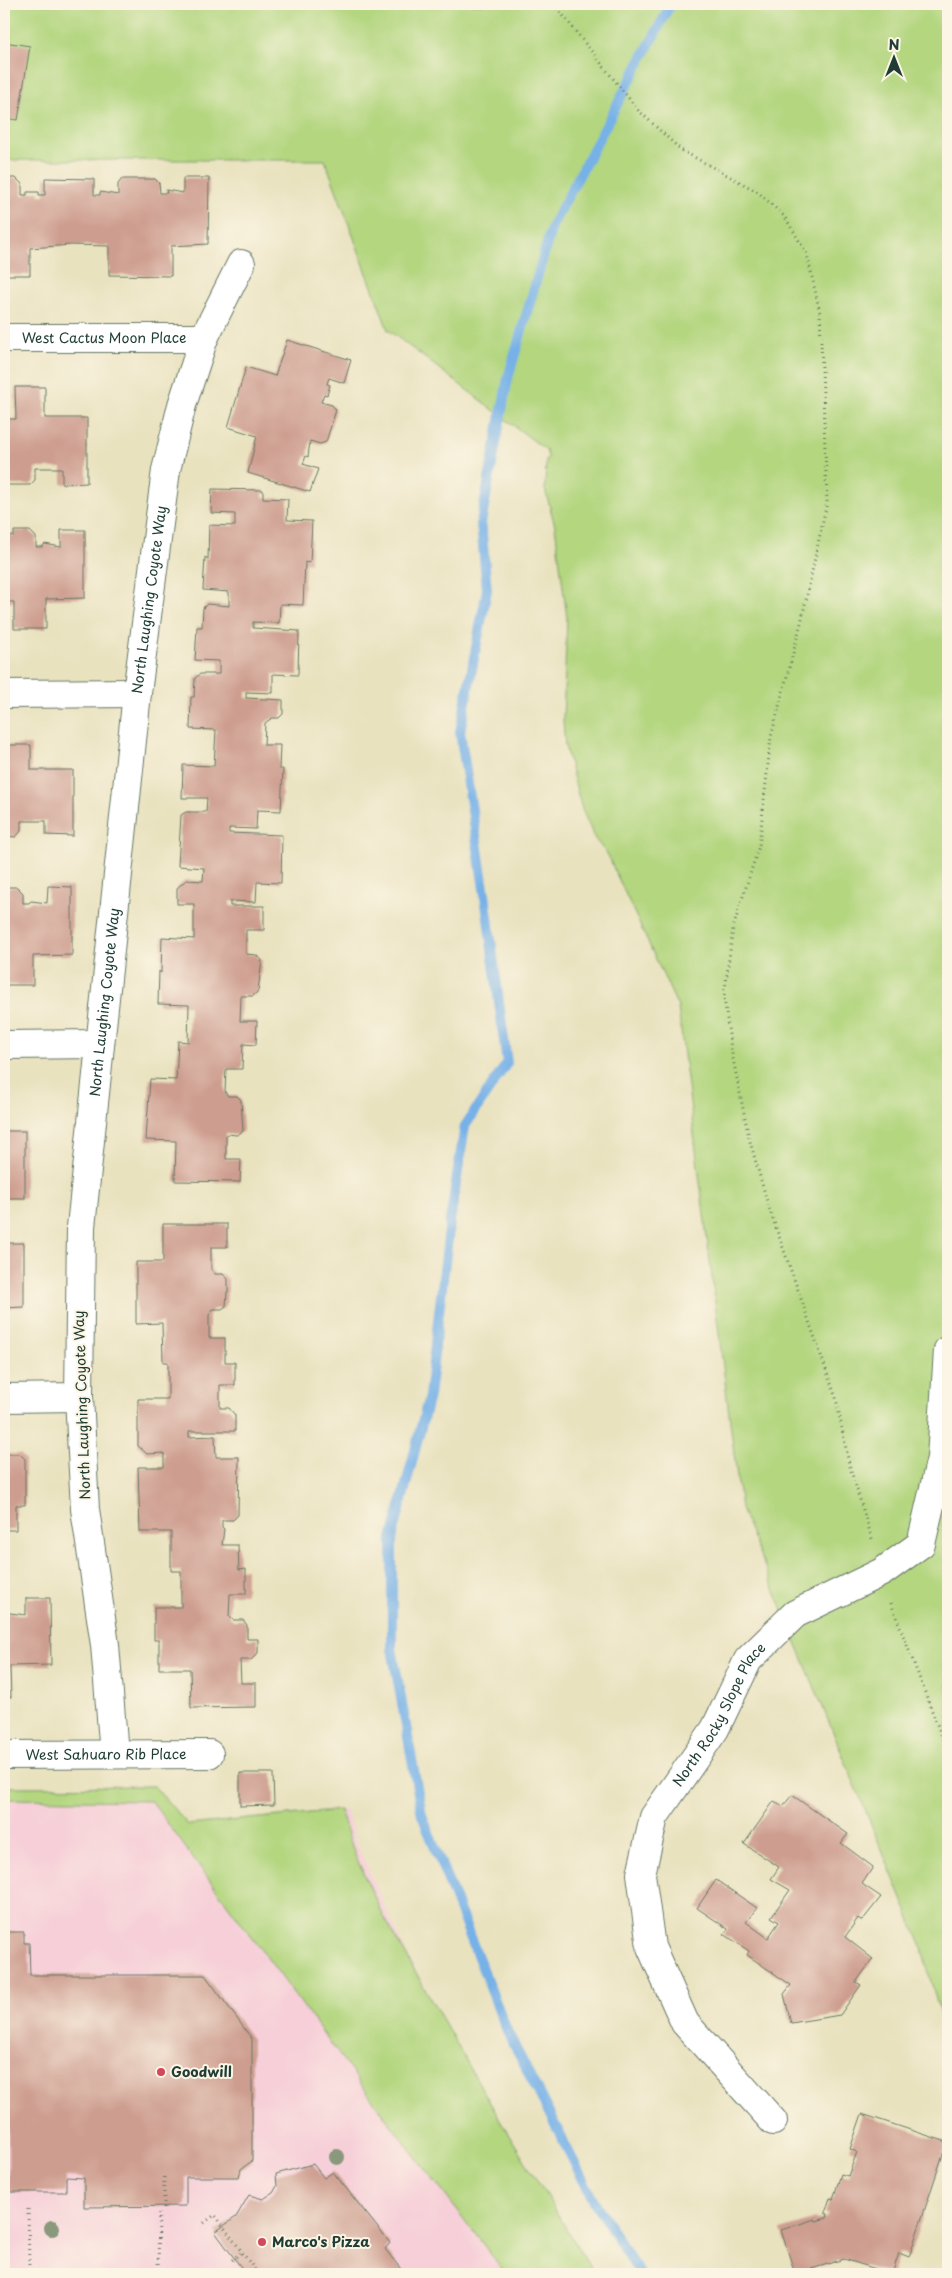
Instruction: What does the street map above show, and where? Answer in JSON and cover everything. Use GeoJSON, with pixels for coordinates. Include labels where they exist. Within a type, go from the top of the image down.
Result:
{"type":"FeatureCollection","features":[{"type":"Feature","properties":{"kind":"street","name":"North Laughing Coyote Way"},"geometry":{"type":"LineString","coordinates":[[114,1754],[105,1645],[85,1509],[79,1397],[81,1227],[137,693],[166,470],[182,405],[204,338],[241,264]]}},
{"type":"Feature","properties":{"kind":"street","name":"West Cactus Moon Place"},"geometry":{"type":"LineString","coordinates":[[4,338],[204,338]]}},
{"type":"Feature","properties":{"kind":"street"},"geometry":{"type":"LineString","coordinates":[[4,694],[137,693]]}},
{"type":"Feature","properties":{"kind":"street"},"geometry":{"type":"LineString","coordinates":[[4,1045],[100,1044]]}},
{"type":"Feature","properties":{"kind":"street","name":"North Rocky Slope Place"},"geometry":{"type":"LineString","coordinates":[[773,2122],[685,2023],[651,1947],[641,1874],[654,1817],[715,1729],[748,1660],[795,1614],[882,1572],[920,1544],[941,1458],[948,1350]]}},
{"type":"Feature","properties":{"kind":"street"},"geometry":{"type":"LineString","coordinates":[[4,1398],[79,1397]]}},
{"type":"Feature","properties":{"kind":"street","name":"West Sahuaro Rib Place"},"geometry":{"type":"LineString","coordinates":[[4,1755],[210,1754]]}},
{"type":"Feature","properties":{"kind":"path"},"geometry":{"type":"LineString","coordinates":[[554,4],[638,110],[681,150],[758,192],[786,217],[807,254],[820,313],[827,502],[801,623],[771,737],[759,846],[733,928],[724,997],[731,1049],[751,1147],[769,1208],[836,1398],[849,1464],[891,1602],[948,1753]]}},
{"type":"Feature","properties":{"kind":"path"},"geometry":{"type":"LineString","coordinates":[[164,2177],[164,2209]]}},
{"type":"Feature","properties":{"kind":"path"},"geometry":{"type":"LineString","coordinates":[[28,2209],[29,2268]]}},
{"type":"Feature","properties":{"kind":"path"},"geometry":{"type":"LineString","coordinates":[[158,2274],[159,2209]]}},
{"type":"Feature","properties":{"kind":"path"},"geometry":{"type":"LineString","coordinates":[[204,2223],[215,2215],[258,2274]]}},
{"type":"Feature","properties":{"kind":"path"},"geometry":{"type":"LineString","coordinates":[[232,2260],[242,2252]]}},
{"type":"Feature","properties":{"kind":"shaded area"},"geometry":{"type":"Polygon","coordinates":[[[4,1799],[165,1801],[188,1825],[346,1810],[356,1843],[406,1953],[585,2274],[4,2274],[4,1799]]]}},
{"type":"Feature","properties":{"kind":"green space"},"geometry":{"type":"Polygon","coordinates":[[[4,4],[948,4],[948,2043],[921,1945],[741,1509],[678,1007],[607,854],[595,839],[582,809],[565,746],[563,720],[567,618],[555,526],[545,489],[546,460],[548,457],[546,450],[388,330],[325,160],[4,160],[4,4]]]}},
{"type":"Feature","properties":{"kind":"green space"},"geometry":{"type":"Polygon","coordinates":[[[154,1786],[188,1825],[340,1810],[355,1855],[383,1915],[496,2113],[594,2274],[506,2274],[392,2126],[151,1801],[4,1799],[4,1787],[154,1786]]]}},
{"type":"Feature","properties":{"kind":"building"},"geometry":{"type":"Polygon","coordinates":[[[4,42],[30,46],[18,120],[4,118],[4,42]]]}},
{"type":"Feature","properties":{"kind":"building"},"geometry":{"type":"Polygon","coordinates":[[[4,178],[16,178],[22,184],[22,195],[27,195],[27,192],[39,192],[39,195],[45,195],[45,178],[94,179],[94,195],[100,195],[100,192],[118,195],[118,184],[122,179],[155,179],[159,183],[160,193],[167,193],[166,190],[183,193],[183,178],[209,178],[208,244],[171,246],[171,276],[109,275],[109,246],[71,245],[30,248],[30,275],[4,275],[4,178]]]}},
{"type":"Feature","properties":{"kind":"building"},"geometry":{"type":"Polygon","coordinates":[[[287,340],[351,360],[344,383],[329,378],[327,384],[330,385],[327,395],[324,394],[321,402],[332,405],[336,410],[326,442],[320,444],[310,441],[308,457],[306,456],[303,464],[318,469],[310,492],[248,473],[257,436],[228,427],[246,367],[275,376],[287,340]]]}},
{"type":"Feature","properties":{"kind":"building"},"geometry":{"type":"Polygon","coordinates":[[[15,387],[45,387],[45,418],[87,418],[87,483],[62,484],[62,468],[35,468],[35,480],[30,485],[4,485],[4,419],[16,419],[15,387]]]}},
{"type":"Feature","properties":{"kind":"building"},"geometry":{"type":"Polygon","coordinates":[[[212,489],[263,490],[263,498],[288,499],[287,520],[312,521],[310,563],[305,562],[303,605],[280,604],[279,623],[253,622],[253,628],[299,631],[298,675],[273,674],[273,693],[246,692],[246,698],[283,700],[283,714],[279,718],[272,718],[265,723],[264,745],[280,745],[279,769],[283,769],[281,811],[257,810],[256,829],[229,828],[229,833],[282,835],[281,883],[257,882],[256,902],[230,901],[230,906],[264,906],[264,930],[246,930],[246,954],[256,955],[262,960],[258,991],[253,996],[241,996],[240,1021],[257,1021],[256,1045],[243,1044],[242,1069],[226,1069],[225,1092],[228,1096],[237,1096],[241,1100],[243,1131],[237,1135],[226,1134],[226,1159],[241,1159],[240,1182],[175,1181],[176,1141],[146,1140],[150,1079],[176,1080],[178,1041],[188,1042],[189,1005],[158,1004],[159,971],[161,973],[162,937],[194,939],[194,904],[177,904],[177,888],[186,880],[203,881],[204,868],[178,866],[181,815],[186,812],[206,812],[207,798],[182,798],[183,765],[214,766],[216,730],[190,729],[191,697],[194,697],[195,678],[200,674],[219,674],[219,661],[195,660],[197,627],[202,627],[203,608],[207,604],[229,606],[229,592],[203,590],[205,557],[208,559],[209,525],[235,526],[235,514],[211,513],[212,489]]]}},
{"type":"Feature","properties":{"kind":"building"},"geometry":{"type":"Polygon","coordinates":[[[61,530],[85,530],[85,598],[46,599],[46,629],[14,629],[14,602],[4,602],[4,536],[14,536],[14,531],[30,531],[36,537],[36,547],[42,547],[45,544],[61,547],[61,530]]]}},
{"type":"Feature","properties":{"kind":"building"},"geometry":{"type":"Polygon","coordinates":[[[4,745],[31,745],[31,770],[73,770],[73,836],[46,835],[46,821],[21,821],[21,831],[16,837],[4,836],[4,745]]]}},
{"type":"Feature","properties":{"kind":"building"},"geometry":{"type":"Polygon","coordinates":[[[48,886],[72,887],[72,955],[33,956],[33,985],[4,985],[4,887],[17,887],[23,893],[23,903],[31,901],[47,903],[48,886]]]}},
{"type":"Feature","properties":{"kind":"building"},"geometry":{"type":"Polygon","coordinates":[[[4,1131],[25,1131],[25,1198],[4,1198],[4,1131]]]}},
{"type":"Feature","properties":{"kind":"building"},"geometry":{"type":"Polygon","coordinates":[[[163,1224],[227,1224],[227,1247],[211,1247],[211,1269],[215,1274],[223,1274],[228,1279],[228,1292],[226,1306],[222,1309],[213,1309],[209,1315],[209,1338],[225,1338],[225,1362],[235,1362],[235,1385],[220,1385],[220,1408],[229,1408],[235,1415],[235,1431],[189,1431],[189,1437],[215,1436],[216,1457],[239,1457],[238,1515],[233,1520],[222,1520],[222,1527],[224,1529],[222,1545],[238,1545],[239,1570],[246,1569],[246,1594],[230,1594],[229,1616],[233,1620],[243,1620],[247,1625],[247,1639],[258,1639],[258,1653],[251,1660],[240,1660],[241,1683],[256,1683],[256,1707],[191,1708],[190,1669],[159,1669],[159,1640],[154,1640],[154,1607],[181,1607],[181,1571],[171,1571],[171,1532],[140,1532],[138,1467],[164,1467],[164,1453],[147,1454],[138,1446],[138,1399],[168,1399],[168,1362],[163,1362],[162,1323],[136,1324],[136,1262],[163,1262],[163,1224]]]}},
{"type":"Feature","properties":{"kind":"building"},"geometry":{"type":"Polygon","coordinates":[[[4,1243],[24,1243],[24,1307],[4,1308],[4,1243]]]}},
{"type":"Feature","properties":{"kind":"building"},"geometry":{"type":"Polygon","coordinates":[[[4,1454],[20,1454],[25,1459],[25,1505],[16,1505],[16,1530],[4,1530],[4,1454]]]}},
{"type":"Feature","properties":{"kind":"building"},"geometry":{"type":"Polygon","coordinates":[[[26,1598],[50,1598],[51,1665],[10,1666],[11,1697],[4,1698],[4,1615],[10,1613],[26,1615],[26,1598]]]}},
{"type":"Feature","properties":{"kind":"building"},"geometry":{"type":"Polygon","coordinates":[[[240,1773],[273,1773],[274,1805],[240,1806],[240,1773]]]}},
{"type":"Feature","properties":{"kind":"building"},"geometry":{"type":"Polygon","coordinates":[[[792,1795],[848,1834],[841,1843],[873,1867],[862,1884],[881,1897],[862,1921],[858,1918],[845,1937],[873,1959],[856,1982],[861,1985],[840,2015],[791,2023],[784,1994],[791,1985],[747,1955],[749,1951],[724,1934],[728,1929],[697,1908],[716,1880],[757,1908],[746,1922],[768,1938],[779,1922],[771,1917],[790,1890],[771,1879],[779,1867],[744,1844],[774,1801],[783,1806],[792,1795]]]}},
{"type":"Feature","properties":{"kind":"building"},"geometry":{"type":"Polygon","coordinates":[[[4,1932],[24,1932],[24,1943],[29,1943],[30,1975],[205,1975],[252,2039],[252,2161],[241,2169],[239,2177],[186,2177],[186,2206],[84,2207],[84,2178],[66,2177],[66,2192],[8,2192],[8,2116],[4,2116],[4,1932]]]}},
{"type":"Feature","properties":{"kind":"building"},"geometry":{"type":"Polygon","coordinates":[[[862,2114],[947,2142],[909,2257],[899,2253],[892,2274],[844,2259],[795,2274],[781,2230],[815,2219],[816,2221],[827,2218],[828,2214],[825,2213],[830,2198],[833,2199],[841,2174],[848,2176],[857,2152],[850,2149],[862,2114]]]}},
{"type":"Feature","properties":{"kind":"building"},"geometry":{"type":"Polygon","coordinates":[[[313,2164],[324,2178],[333,2172],[390,2243],[385,2249],[405,2274],[246,2274],[215,2232],[236,2217],[249,2195],[263,2199],[273,2193],[277,2186],[276,2174],[313,2164]]]}},
{"type":"Feature","properties":{"kind":"waterway"},"geometry":{"type":"LineString","coordinates":[[640,2274],[595,2203],[508,2033],[422,1815],[392,1648],[392,1539],[429,1396],[450,1221],[465,1126],[507,1063],[485,895],[460,732],[487,590],[481,523],[508,378],[552,226],[671,4]]}},
{"type":"Feature","properties":{"kind":"place","name":"Goodwill"},"geometry":{"type":"Point","coordinates":[161,2072]}},
{"type":"Feature","properties":{"kind":"place","name":"Marco's Pizza"},"geometry":{"type":"Point","coordinates":[262,2242]}}]}
